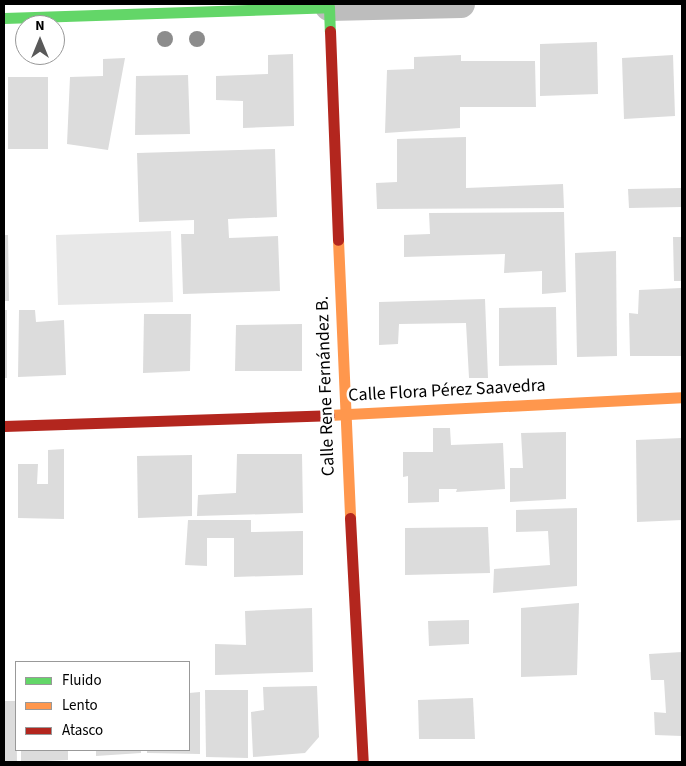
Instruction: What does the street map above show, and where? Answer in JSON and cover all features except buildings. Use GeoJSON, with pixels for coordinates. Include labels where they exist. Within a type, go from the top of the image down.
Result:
{"type":"FeatureCollection","features":[{"type":"Feature","properties":{"kind":"street"},"geometry":{"type":"LineString","coordinates":[[4,18],[461,4]]}},
{"type":"Feature","properties":{"kind":"street","name":"Calle Rene Fernández B."},"geometry":{"type":"LineString","coordinates":[[329,8],[344,414],[363,762]]}},
{"type":"Feature","properties":{"kind":"street","name":"Calle Flora Pérez Saavedra"},"geometry":{"type":"LineString","coordinates":[[4,426],[344,414],[682,397]]}},
{"type":"Feature","properties":{"kind":"shaded area"},"geometry":{"type":"Polygon","coordinates":[[[171,231],[173,302],[58,305],[56,235],[171,231]]]}},
{"type":"Feature","properties":{"kind":"traffic: fast"},"geometry":{"type":"LineString","coordinates":[[4,18],[329,7],[330,31]]}},
{"type":"Feature","properties":{"kind":"traffic: slow"},"geometry":{"type":"LineString","coordinates":[[338,240],[350,518]]}},
{"type":"Feature","properties":{"kind":"traffic: slow"},"geometry":{"type":"LineString","coordinates":[[329,415],[682,397]]}},
{"type":"Feature","properties":{"kind":"traffic: jam"},"geometry":{"type":"LineString","coordinates":[[330,31],[338,240]]}},
{"type":"Feature","properties":{"kind":"traffic: jam"},"geometry":{"type":"LineString","coordinates":[[4,426],[329,415]]}},
{"type":"Feature","properties":{"kind":"traffic: jam"},"geometry":{"type":"LineString","coordinates":[[350,518],[363,762]]}}]}
